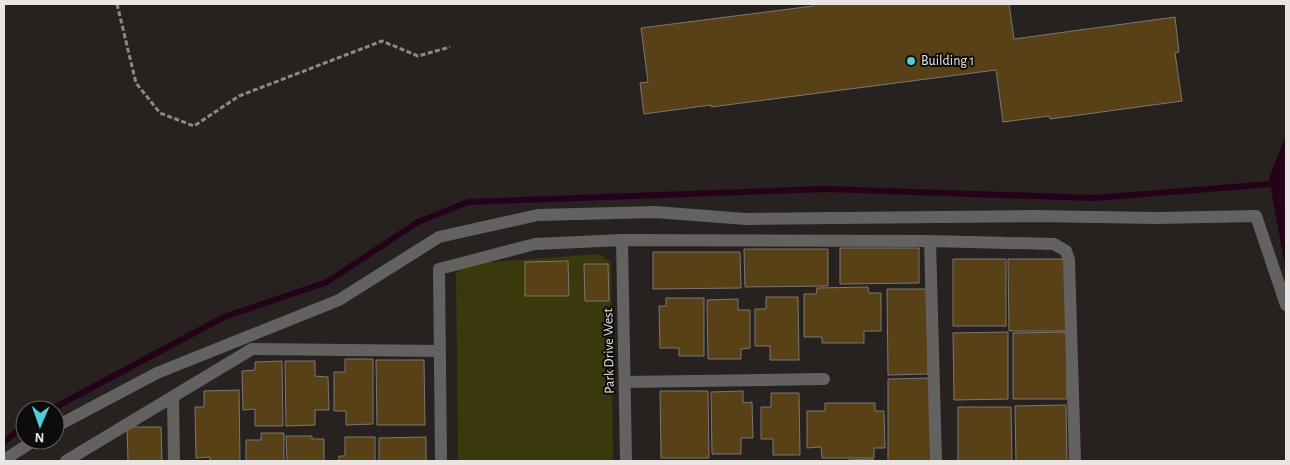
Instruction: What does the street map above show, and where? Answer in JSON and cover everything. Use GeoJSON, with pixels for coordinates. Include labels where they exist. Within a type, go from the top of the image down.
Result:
{"type":"FeatureCollection","features":[{"type":"Feature","properties":{"kind":"street"},"geometry":{"type":"LineString","coordinates":[[65,422],[157,373],[340,300],[439,237],[538,215],[655,212],[746,219],[1256,216],[1286,305]]}},
{"type":"Feature","properties":{"kind":"street"},"geometry":{"type":"LineString","coordinates":[[441,461],[439,269],[535,244],[622,240],[930,241],[1054,244],[1066,251],[1069,260],[1075,461]]}},
{"type":"Feature","properties":{"kind":"street","name":"Park Drive West"},"geometry":{"type":"LineString","coordinates":[[622,240],[626,461]]}},
{"type":"Feature","properties":{"kind":"street"},"geometry":{"type":"LineString","coordinates":[[930,241],[936,461]]}},
{"type":"Feature","properties":{"kind":"street"},"geometry":{"type":"LineString","coordinates":[[66,461],[252,349],[440,351]]}},
{"type":"Feature","properties":{"kind":"street"},"geometry":{"type":"LineString","coordinates":[[625,382],[824,379]]}},
{"type":"Feature","properties":{"kind":"street"},"geometry":{"type":"LineString","coordinates":[[173,397],[174,461]]}},
{"type":"Feature","properties":{"kind":"street"},"geometry":{"type":"LineString","coordinates":[[4,460],[20,450]]}},
{"type":"Feature","properties":{"kind":"path"},"geometry":{"type":"LineString","coordinates":[[118,4],[136,82],[160,113],[194,126],[239,96],[382,41],[418,56],[450,47]]}},
{"type":"Feature","properties":{"kind":"shaded area"},"geometry":{"type":"Polygon","coordinates":[[[1286,135],[1286,271],[1269,178],[1286,135]]]}},
{"type":"Feature","properties":{"kind":"shaded area"},"geometry":{"type":"Polygon","coordinates":[[[598,254],[611,262],[613,461],[458,461],[456,273],[466,264],[598,254]]]}},
{"type":"Feature","properties":{"kind":"building","name":"Building 1"},"geometry":{"type":"Polygon","coordinates":[[[813,4],[1009,4],[1014,39],[1175,17],[1179,52],[1175,53],[1182,101],[1050,119],[1049,116],[1003,122],[996,70],[644,114],[640,83],[648,82],[641,28],[813,6],[813,4]]]}},
{"type":"Feature","properties":{"kind":"building"},"geometry":{"type":"Polygon","coordinates":[[[840,248],[919,248],[919,283],[840,284],[840,248]]]}},
{"type":"Feature","properties":{"kind":"building"},"geometry":{"type":"Polygon","coordinates":[[[744,249],[828,249],[828,286],[745,287],[744,249]]]}},
{"type":"Feature","properties":{"kind":"building"},"geometry":{"type":"Polygon","coordinates":[[[653,252],[740,252],[741,288],[653,289],[653,252]]]}},
{"type":"Feature","properties":{"kind":"building"},"geometry":{"type":"Polygon","coordinates":[[[953,259],[1006,259],[1006,326],[953,326],[953,259]]]}},
{"type":"Feature","properties":{"kind":"building"},"geometry":{"type":"Polygon","coordinates":[[[1008,259],[1066,259],[1066,331],[1009,331],[1008,259]]]}},
{"type":"Feature","properties":{"kind":"building"},"geometry":{"type":"Polygon","coordinates":[[[568,261],[569,296],[525,296],[525,262],[568,261]]]}},
{"type":"Feature","properties":{"kind":"building"},"geometry":{"type":"Polygon","coordinates":[[[584,264],[608,264],[609,301],[585,301],[584,264]]]}},
{"type":"Feature","properties":{"kind":"building"},"geometry":{"type":"Polygon","coordinates":[[[868,287],[869,293],[881,293],[881,331],[864,331],[864,343],[822,343],[822,337],[804,337],[804,294],[816,294],[817,288],[868,287]]]}},
{"type":"Feature","properties":{"kind":"building"},"geometry":{"type":"Polygon","coordinates":[[[887,289],[927,289],[928,374],[888,375],[887,289]]]}},
{"type":"Feature","properties":{"kind":"building"},"geometry":{"type":"Polygon","coordinates":[[[766,297],[798,297],[799,360],[770,360],[770,346],[755,346],[755,309],[766,309],[766,297]]]}},
{"type":"Feature","properties":{"kind":"building"},"geometry":{"type":"Polygon","coordinates":[[[666,298],[704,298],[704,356],[679,356],[679,348],[660,348],[659,306],[666,306],[666,298]]]}},
{"type":"Feature","properties":{"kind":"building"},"geometry":{"type":"Polygon","coordinates":[[[738,299],[738,310],[750,310],[750,348],[741,349],[741,359],[708,359],[707,300],[738,299]]]}},
{"type":"Feature","properties":{"kind":"building"},"geometry":{"type":"Polygon","coordinates":[[[1008,332],[1008,399],[954,400],[953,333],[1008,332]]]}},
{"type":"Feature","properties":{"kind":"building"},"geometry":{"type":"Polygon","coordinates":[[[1067,332],[1067,399],[1013,399],[1013,333],[1067,332]]]}},
{"type":"Feature","properties":{"kind":"building"},"geometry":{"type":"Polygon","coordinates":[[[345,359],[373,359],[373,424],[346,425],[346,411],[334,411],[334,372],[345,372],[345,359]]]}},
{"type":"Feature","properties":{"kind":"building"},"geometry":{"type":"Polygon","coordinates":[[[376,360],[424,360],[425,425],[377,425],[376,360]]]}},
{"type":"Feature","properties":{"kind":"building"},"geometry":{"type":"Polygon","coordinates":[[[282,361],[283,426],[255,426],[255,409],[243,410],[242,371],[255,370],[255,362],[282,361]]]}},
{"type":"Feature","properties":{"kind":"building"},"geometry":{"type":"Polygon","coordinates":[[[285,361],[315,361],[315,376],[328,377],[329,410],[315,410],[315,425],[286,426],[285,361]]]}},
{"type":"Feature","properties":{"kind":"building"},"geometry":{"type":"Polygon","coordinates":[[[931,378],[931,461],[888,461],[888,379],[931,378]]]}},
{"type":"Feature","properties":{"kind":"building"},"geometry":{"type":"Polygon","coordinates":[[[239,390],[240,461],[210,461],[210,457],[196,458],[195,407],[204,407],[204,391],[239,390]]]}},
{"type":"Feature","properties":{"kind":"building"},"geometry":{"type":"Polygon","coordinates":[[[660,391],[708,391],[709,458],[661,458],[660,391]]]}},
{"type":"Feature","properties":{"kind":"building"},"geometry":{"type":"Polygon","coordinates":[[[743,391],[743,403],[752,402],[753,438],[741,438],[741,454],[712,454],[711,392],[743,391]]]}},
{"type":"Feature","properties":{"kind":"building"},"geometry":{"type":"Polygon","coordinates":[[[771,393],[799,393],[800,455],[773,455],[773,439],[761,439],[761,407],[771,407],[771,393]]]}},
{"type":"Feature","properties":{"kind":"building"},"geometry":{"type":"Polygon","coordinates":[[[825,403],[875,403],[875,411],[884,411],[885,448],[874,448],[874,458],[822,458],[821,447],[807,448],[807,411],[825,411],[825,403]]]}},
{"type":"Feature","properties":{"kind":"building"},"geometry":{"type":"Polygon","coordinates":[[[1066,405],[1067,461],[1016,461],[1015,406],[1066,405]]]}},
{"type":"Feature","properties":{"kind":"building"},"geometry":{"type":"Polygon","coordinates":[[[958,407],[1011,407],[1012,461],[958,461],[958,407]]]}},
{"type":"Feature","properties":{"kind":"building"},"geometry":{"type":"Polygon","coordinates":[[[127,427],[161,427],[162,461],[128,461],[127,427]]]}},
{"type":"Feature","properties":{"kind":"building"},"geometry":{"type":"Polygon","coordinates":[[[261,433],[284,433],[284,461],[246,461],[246,440],[261,440],[261,433]]]}},
{"type":"Feature","properties":{"kind":"building"},"geometry":{"type":"Polygon","coordinates":[[[286,436],[312,436],[312,439],[324,439],[324,461],[287,461],[286,436]]]}},
{"type":"Feature","properties":{"kind":"building"},"geometry":{"type":"Polygon","coordinates":[[[345,437],[375,437],[375,461],[339,461],[339,456],[345,456],[345,437]]]}},
{"type":"Feature","properties":{"kind":"building"},"geometry":{"type":"Polygon","coordinates":[[[426,437],[426,461],[379,461],[379,438],[426,437]]]}},
{"type":"Feature","properties":{"kind":"building"},"geometry":{"type":"Polygon","coordinates":[[[873,459],[874,461],[848,461],[848,460],[873,459]]]}},
{"type":"Feature","properties":{"kind":"waterway"},"geometry":{"type":"LineString","coordinates":[[65,402],[224,317],[327,282],[418,222],[468,202],[827,189],[1094,198],[1286,183]]}},
{"type":"Feature","properties":{"kind":"waterway"},"geometry":{"type":"LineString","coordinates":[[4,442],[15,433]]}},
{"type":"Feature","properties":{"kind":"place","name":"Building 1"},"geometry":{"type":"Point","coordinates":[911,61]}}]}
